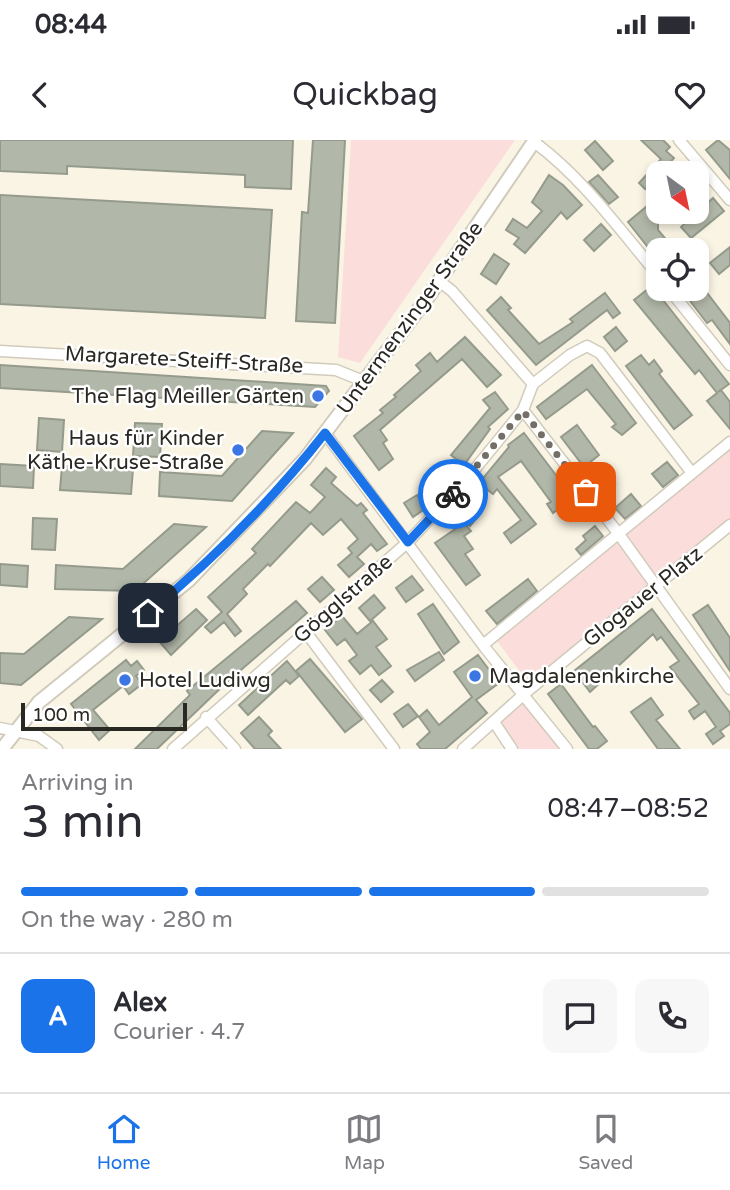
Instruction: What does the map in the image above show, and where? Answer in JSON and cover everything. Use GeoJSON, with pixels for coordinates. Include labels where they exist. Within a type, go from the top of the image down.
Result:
{"type":"FeatureCollection","features":[{"type":"Feature","properties":{"kind":"street"},"geometry":{"type":"LineString","coordinates":[[679,140],[730,200]]}},
{"type":"Feature","properties":{"kind":"street"},"geometry":{"type":"LineString","coordinates":[[534,141],[550,154],[646,261]]}},
{"type":"Feature","properties":{"kind":"street","name":"Untermenzinger Straße"},"geometry":{"type":"LineString","coordinates":[[2,749],[39,702],[208,561],[305,459],[366,382],[439,281],[534,141]]}},
{"type":"Feature","properties":{"kind":"street"},"geometry":{"type":"LineString","coordinates":[[439,281],[452,291],[533,384],[570,355],[587,346],[600,353],[692,473]]}},
{"type":"Feature","properties":{"kind":"street"},"geometry":{"type":"LineString","coordinates":[[679,301],[730,365]]}},
{"type":"Feature","properties":{"kind":"street","name":"Margarete-Steiff-Straße"},"geometry":{"type":"LineString","coordinates":[[0,351],[336,370],[366,382]]}},
{"type":"Feature","properties":{"kind":"street","name":"Gögglstraße"},"geometry":{"type":"LineString","coordinates":[[173,749],[206,717],[408,542],[466,480],[523,411],[533,384]]}},
{"type":"Feature","properties":{"kind":"street"},"geometry":{"type":"LineString","coordinates":[[523,411],[618,533],[730,689]]}},
{"type":"Feature","properties":{"kind":"street"},"geometry":{"type":"LineString","coordinates":[[325,433],[483,645],[567,749]]}},
{"type":"Feature","properties":{"kind":"street"},"geometry":{"type":"LineString","coordinates":[[483,645],[730,442]]}},
{"type":"Feature","properties":{"kind":"street","name":"Glogauer Platz"},"geometry":{"type":"LineString","coordinates":[[463,749],[524,694],[730,525]]}},
{"type":"Feature","properties":{"kind":"street"},"geometry":{"type":"LineString","coordinates":[[305,631],[394,749]]}},
{"type":"Feature","properties":{"kind":"street"},"geometry":{"type":"LineString","coordinates":[[206,717],[235,749]]}},
{"type":"Feature","properties":{"kind":"street"},"geometry":{"type":"LineString","coordinates":[[494,722],[512,749]]}},
{"type":"Feature","properties":{"kind":"street"},"geometry":{"type":"LineString","coordinates":[[0,728],[39,736],[57,749]]}},
{"type":"Feature","properties":{"kind":"shaded area"},"geometry":{"type":"Polygon","coordinates":[[[351,140],[515,140],[360,363],[338,357],[351,140]]]}},
{"type":"Feature","properties":{"kind":"shaded area"},"geometry":{"type":"Polygon","coordinates":[[[730,446],[730,523],[530,685],[497,641],[730,446]]]}},
{"type":"Feature","properties":{"kind":"shaded area"},"geometry":{"type":"Polygon","coordinates":[[[524,702],[560,749],[516,749],[500,724],[524,702]]]}},
{"type":"Feature","properties":{"kind":"building"},"geometry":{"type":"Polygon","coordinates":[[[0,140],[293,140],[291,189],[245,187],[245,175],[67,166],[67,174],[0,171],[0,140]]]}},
{"type":"Feature","properties":{"kind":"building"},"geometry":{"type":"Polygon","coordinates":[[[313,140],[345,140],[335,323],[296,321],[302,212],[308,213],[313,140]]]}},
{"type":"Feature","properties":{"kind":"building"},"geometry":{"type":"Polygon","coordinates":[[[641,140],[663,140],[670,147],[666,151],[674,158],[671,161],[659,161],[661,159],[641,140]]]}},
{"type":"Feature","properties":{"kind":"building"},"geometry":{"type":"Polygon","coordinates":[[[718,140],[730,150],[730,179],[706,150],[718,140]]]}},
{"type":"Feature","properties":{"kind":"building"},"geometry":{"type":"Polygon","coordinates":[[[595,141],[613,161],[603,170],[585,150],[595,141]]]}},
{"type":"Feature","properties":{"kind":"building"},"geometry":{"type":"Polygon","coordinates":[[[549,175],[582,205],[567,219],[561,212],[525,253],[514,244],[519,238],[506,230],[513,219],[527,228],[542,211],[532,202],[549,175]]]}},
{"type":"Feature","properties":{"kind":"building"},"geometry":{"type":"Polygon","coordinates":[[[598,175],[618,197],[609,204],[589,182],[598,175]]]}},
{"type":"Feature","properties":{"kind":"building"},"geometry":{"type":"Polygon","coordinates":[[[646,175],[646,188],[639,183],[646,175]]]}},
{"type":"Feature","properties":{"kind":"building"},"geometry":{"type":"Polygon","coordinates":[[[0,195],[272,210],[265,318],[0,304],[0,195]]]}},
{"type":"Feature","properties":{"kind":"building"},"geometry":{"type":"Polygon","coordinates":[[[713,198],[724,211],[709,223],[709,202],[713,198]]]}},
{"type":"Feature","properties":{"kind":"building"},"geometry":{"type":"Polygon","coordinates":[[[646,207],[646,224],[658,224],[658,230],[665,238],[646,238],[646,245],[628,222],[646,207]]]}},
{"type":"Feature","properties":{"kind":"building"},"geometry":{"type":"Polygon","coordinates":[[[601,224],[611,235],[594,251],[584,240],[601,224]]]}},
{"type":"Feature","properties":{"kind":"building"},"geometry":{"type":"Polygon","coordinates":[[[684,224],[708,224],[691,238],[681,227],[684,224]]]}},
{"type":"Feature","properties":{"kind":"building"},"geometry":{"type":"Polygon","coordinates":[[[730,247],[730,265],[719,274],[710,263],[730,247]]]}},
{"type":"Feature","properties":{"kind":"building"},"geometry":{"type":"Polygon","coordinates":[[[494,254],[509,264],[496,284],[481,274],[494,254]]]}},
{"type":"Feature","properties":{"kind":"building"},"geometry":{"type":"Polygon","coordinates":[[[646,291],[646,301],[664,301],[729,384],[718,392],[721,390],[730,402],[730,429],[707,401],[717,393],[699,370],[695,374],[634,300],[646,291]]]}},
{"type":"Feature","properties":{"kind":"building"},"geometry":{"type":"Polygon","coordinates":[[[605,293],[620,313],[613,318],[607,310],[536,365],[487,310],[501,297],[511,308],[508,310],[539,344],[573,322],[570,319],[605,293]]]}},
{"type":"Feature","properties":{"kind":"building"},"geometry":{"type":"Polygon","coordinates":[[[709,296],[730,323],[730,344],[712,320],[707,323],[690,301],[709,301],[709,296]]]}},
{"type":"Feature","properties":{"kind":"building"},"geometry":{"type":"Polygon","coordinates":[[[616,327],[627,341],[615,351],[604,337],[616,327]]]}},
{"type":"Feature","properties":{"kind":"building"},"geometry":{"type":"Polygon","coordinates":[[[465,337],[501,375],[487,387],[462,359],[380,430],[387,440],[383,443],[393,459],[379,470],[354,436],[383,413],[380,410],[421,371],[416,365],[430,353],[437,362],[465,337]]]}},
{"type":"Feature","properties":{"kind":"building"},"geometry":{"type":"Polygon","coordinates":[[[641,355],[649,365],[654,360],[662,371],[659,374],[692,415],[674,429],[626,366],[641,355]]]}},
{"type":"Feature","properties":{"kind":"building"},"geometry":{"type":"Polygon","coordinates":[[[0,365],[326,386],[329,391],[315,407],[0,388],[0,365]]]}},
{"type":"Feature","properties":{"kind":"building"},"geometry":{"type":"Polygon","coordinates":[[[592,365],[636,423],[622,435],[612,427],[616,424],[587,389],[546,419],[537,407],[592,365]]]}},
{"type":"Feature","properties":{"kind":"building"},"geometry":{"type":"Polygon","coordinates":[[[495,392],[508,409],[488,427],[490,429],[464,465],[451,455],[490,408],[483,400],[495,392]]]}},
{"type":"Feature","properties":{"kind":"building"},"geometry":{"type":"Polygon","coordinates":[[[39,418],[64,420],[62,452],[37,450],[39,418]]]}},
{"type":"Feature","properties":{"kind":"building"},"geometry":{"type":"Polygon","coordinates":[[[135,423],[162,424],[160,457],[133,456],[135,423]]]}},
{"type":"Feature","properties":{"kind":"building"},"geometry":{"type":"Polygon","coordinates":[[[577,425],[599,455],[584,467],[561,437],[577,425]]]}},
{"type":"Feature","properties":{"kind":"building"},"geometry":{"type":"Polygon","coordinates":[[[262,431],[293,433],[232,501],[159,496],[160,472],[222,476],[262,431]]]}},
{"type":"Feature","properties":{"kind":"building"},"geometry":{"type":"Polygon","coordinates":[[[524,433],[584,512],[571,521],[561,507],[553,513],[547,504],[551,502],[521,461],[498,477],[536,524],[511,543],[504,533],[521,520],[497,489],[493,494],[479,483],[508,445],[524,433]]]}},
{"type":"Feature","properties":{"kind":"building"},"geometry":{"type":"Polygon","coordinates":[[[667,462],[678,475],[663,487],[652,474],[667,462]]]}},
{"type":"Feature","properties":{"kind":"building"},"geometry":{"type":"Polygon","coordinates":[[[0,464],[34,466],[33,488],[0,486],[0,464]]]}},
{"type":"Feature","properties":{"kind":"building"},"geometry":{"type":"Polygon","coordinates":[[[62,466],[133,469],[131,494],[60,490],[62,466]]]}},
{"type":"Feature","properties":{"kind":"building"},"geometry":{"type":"Polygon","coordinates":[[[435,467],[450,480],[440,492],[425,479],[435,467]]]}},
{"type":"Feature","properties":{"kind":"building"},"geometry":{"type":"Polygon","coordinates":[[[326,468],[336,477],[331,483],[357,506],[361,503],[367,510],[363,513],[387,544],[377,551],[371,544],[357,557],[364,564],[349,577],[338,565],[352,553],[348,548],[358,539],[341,519],[323,535],[311,523],[270,566],[268,564],[243,589],[247,594],[227,614],[241,631],[235,636],[224,622],[211,633],[205,627],[222,612],[208,597],[256,553],[252,549],[296,502],[310,513],[325,497],[311,485],[326,468]]]}},
{"type":"Feature","properties":{"kind":"building"},"geometry":{"type":"Polygon","coordinates":[[[604,469],[615,484],[603,492],[593,477],[604,469]]]}},
{"type":"Feature","properties":{"kind":"building"},"geometry":{"type":"Polygon","coordinates":[[[631,494],[641,506],[625,519],[615,508],[631,494]]]}},
{"type":"Feature","properties":{"kind":"building"},"geometry":{"type":"Polygon","coordinates":[[[417,495],[426,508],[413,517],[404,503],[417,495]]]}},
{"type":"Feature","properties":{"kind":"building"},"geometry":{"type":"Polygon","coordinates":[[[464,501],[480,514],[470,526],[454,513],[464,501]]]}},
{"type":"Feature","properties":{"kind":"building"},"geometry":{"type":"Polygon","coordinates":[[[33,518],[57,519],[55,550],[32,549],[33,518]]]}},
{"type":"Feature","properties":{"kind":"building"},"geometry":{"type":"Polygon","coordinates":[[[464,523],[471,531],[464,536],[473,549],[465,554],[480,575],[466,585],[435,543],[464,523]]]}},
{"type":"Feature","properties":{"kind":"building"},"geometry":{"type":"Polygon","coordinates":[[[174,524],[206,527],[135,591],[55,589],[56,565],[123,569],[174,524]]]}},
{"type":"Feature","properties":{"kind":"building"},"geometry":{"type":"Polygon","coordinates":[[[595,526],[603,536],[581,555],[576,549],[586,540],[583,536],[595,526]]]}},
{"type":"Feature","properties":{"kind":"building"},"geometry":{"type":"Polygon","coordinates":[[[0,564],[28,566],[27,587],[0,585],[0,564]]]}},
{"type":"Feature","properties":{"kind":"building"},"geometry":{"type":"Polygon","coordinates":[[[412,576],[423,590],[406,602],[396,588],[412,576]]]}},
{"type":"Feature","properties":{"kind":"building"},"geometry":{"type":"Polygon","coordinates":[[[322,577],[334,590],[320,602],[308,589],[322,577]]]}},
{"type":"Feature","properties":{"kind":"building"},"geometry":{"type":"Polygon","coordinates":[[[528,579],[537,591],[497,624],[486,611],[528,579]]]}},
{"type":"Feature","properties":{"kind":"building"},"geometry":{"type":"Polygon","coordinates":[[[374,595],[385,608],[370,621],[359,608],[374,595]]]}},
{"type":"Feature","properties":{"kind":"building"},"geometry":{"type":"Polygon","coordinates":[[[296,601],[307,613],[227,682],[157,749],[135,749],[190,695],[187,691],[296,601]]]}},
{"type":"Feature","properties":{"kind":"building"},"geometry":{"type":"Polygon","coordinates":[[[433,604],[459,642],[444,654],[418,614],[433,604]]]}},
{"type":"Feature","properties":{"kind":"building"},"geometry":{"type":"Polygon","coordinates":[[[708,605],[730,638],[730,671],[693,615],[708,605]]]}},
{"type":"Feature","properties":{"kind":"building"},"geometry":{"type":"Polygon","coordinates":[[[196,609],[207,620],[171,655],[159,641],[196,609]]]}},
{"type":"Feature","properties":{"kind":"building"},"geometry":{"type":"Polygon","coordinates":[[[652,609],[730,713],[730,724],[720,731],[724,736],[713,744],[706,734],[716,727],[705,711],[694,719],[689,711],[699,704],[670,667],[679,661],[661,637],[657,640],[653,634],[590,692],[574,671],[652,609]]]}},
{"type":"Feature","properties":{"kind":"building"},"geometry":{"type":"Polygon","coordinates":[[[342,616],[357,634],[373,621],[387,639],[376,647],[391,666],[379,675],[371,665],[360,674],[349,661],[357,655],[345,639],[337,645],[325,630],[342,616]]]}},
{"type":"Feature","properties":{"kind":"building"},"geometry":{"type":"Polygon","coordinates":[[[69,617],[102,619],[21,685],[0,683],[0,653],[24,654],[69,617]]]}},
{"type":"Feature","properties":{"kind":"building"},"geometry":{"type":"Polygon","coordinates":[[[439,652],[444,660],[415,681],[407,670],[439,652]]]}},
{"type":"Feature","properties":{"kind":"building"},"geometry":{"type":"Polygon","coordinates":[[[478,655],[499,683],[476,700],[487,713],[445,749],[421,749],[417,744],[430,732],[419,717],[427,710],[439,725],[472,697],[454,672],[478,655]]]}},
{"type":"Feature","properties":{"kind":"building"},"geometry":{"type":"Polygon","coordinates":[[[310,659],[362,719],[345,732],[296,671],[310,659]]]}},
{"type":"Feature","properties":{"kind":"building"},"geometry":{"type":"Polygon","coordinates":[[[126,660],[131,666],[137,661],[144,670],[136,676],[142,684],[129,694],[123,686],[93,710],[110,730],[99,740],[71,704],[126,660]]]}},
{"type":"Feature","properties":{"kind":"building"},"geometry":{"type":"Polygon","coordinates":[[[287,661],[299,676],[290,684],[286,680],[248,715],[239,705],[287,661]]]}},
{"type":"Feature","properties":{"kind":"building"},"geometry":{"type":"Polygon","coordinates":[[[382,680],[393,692],[381,702],[370,690],[382,680]]]}},
{"type":"Feature","properties":{"kind":"building"},"geometry":{"type":"Polygon","coordinates":[[[561,684],[593,727],[595,726],[607,741],[597,749],[589,749],[548,694],[561,684]]]}},
{"type":"Feature","properties":{"kind":"building"},"geometry":{"type":"Polygon","coordinates":[[[651,698],[663,715],[656,720],[680,749],[658,749],[631,712],[651,698]]]}},
{"type":"Feature","properties":{"kind":"building"},"geometry":{"type":"Polygon","coordinates":[[[408,704],[418,716],[403,727],[394,714],[408,704]]]}},
{"type":"Feature","properties":{"kind":"building"},"geometry":{"type":"Polygon","coordinates":[[[259,717],[272,731],[268,735],[281,749],[255,749],[241,733],[259,717]]]}},
{"type":"Feature","properties":{"kind":"way so far"},"geometry":{"type":"LineString","coordinates":[[453,494],[523,411],[586,492]]}},
{"type":"Feature","properties":{"kind":"place","name":"The Flag Meiller Gärten"},"geometry":{"type":"Point","coordinates":[318,396]}},
{"type":"Feature","properties":{"kind":"place","name":"Haus für Kinder Käthe-Kruse-Straße"},"geometry":{"type":"Point","coordinates":[238,450]}},
{"type":"Feature","properties":{"kind":"place","name":"Magdalenenkirche"},"geometry":{"type":"Point","coordinates":[475,676]}},
{"type":"Feature","properties":{"kind":"place","name":"Hotel Ludiwg"},"geometry":{"type":"Point","coordinates":[125,680]}},
{"type":"Feature","properties":{"kind":"route"},"geometry":{"type":"LineString","coordinates":[[148,613],[189,580],[241,528],[305,459],[325,433],[408,542],[453,494]]}}]}
